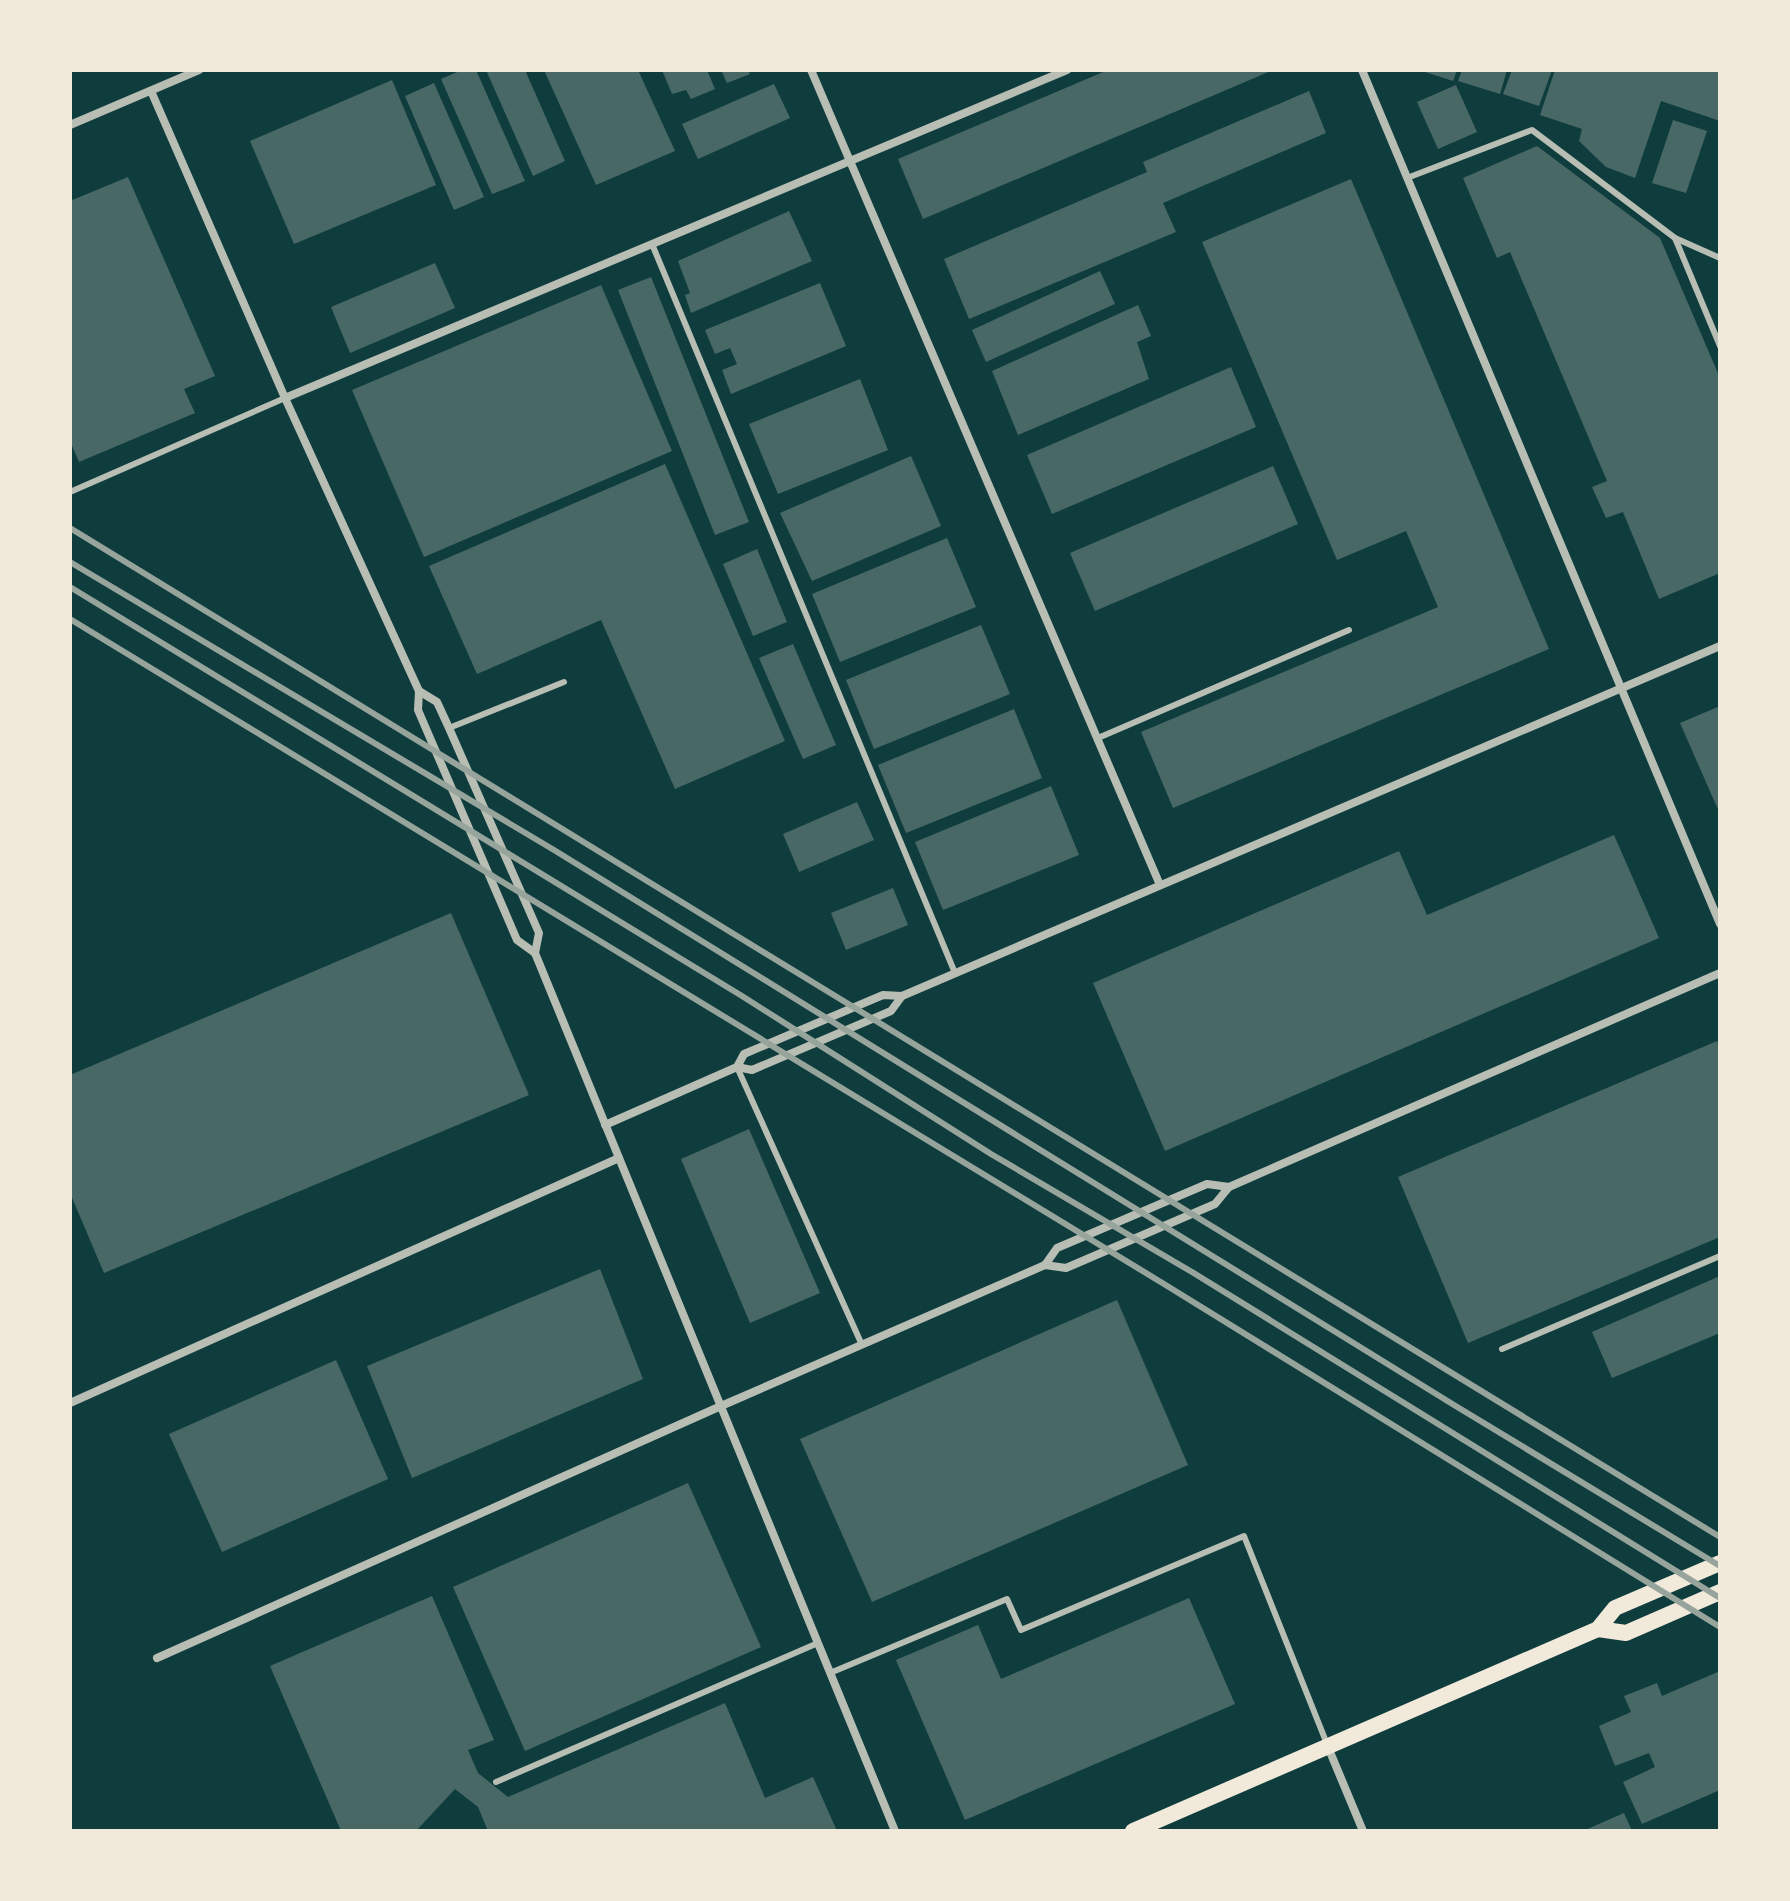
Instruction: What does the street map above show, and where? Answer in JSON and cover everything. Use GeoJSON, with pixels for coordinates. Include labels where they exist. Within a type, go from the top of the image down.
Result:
{"type":"FeatureCollection","features":[{"type":"Feature","properties":{"kind":"main road"},"geometry":{"type":"LineString","coordinates":[[1133,1831],[1598,1629],[1615,1608],[1720,1563]]}},
{"type":"Feature","properties":{"kind":"main road"},"geometry":{"type":"LineString","coordinates":[[1598,1629],[1626,1633],[1720,1592]]}},
{"type":"Feature","properties":{"kind":"street"},"geometry":{"type":"LineString","coordinates":[[70,125],[199,70]]}},
{"type":"Feature","properties":{"kind":"street"},"geometry":{"type":"LineString","coordinates":[[811,70],[1160,885]]}},
{"type":"Feature","properties":{"kind":"street"},"geometry":{"type":"LineString","coordinates":[[285,398],[1067,70]]}},
{"type":"Feature","properties":{"kind":"street"},"geometry":{"type":"LineString","coordinates":[[1362,70],[1720,924]]}},
{"type":"Feature","properties":{"kind":"street"},"geometry":{"type":"LineString","coordinates":[[151,91],[285,398],[419,691],[418,710],[517,940],[535,953],[895,1831]]}},
{"type":"Feature","properties":{"kind":"street"},"geometry":{"type":"LineString","coordinates":[[737,1067],[744,1054],[883,995],[902,996],[1720,646]]}},
{"type":"Feature","properties":{"kind":"street"},"geometry":{"type":"LineString","coordinates":[[419,691],[437,702],[449,728],[539,933],[535,953]]}},
{"type":"Feature","properties":{"kind":"street"},"geometry":{"type":"LineString","coordinates":[[1045,1265],[1066,1268],[1215,1204],[1229,1187],[1720,973]]}},
{"type":"Feature","properties":{"kind":"street"},"geometry":{"type":"LineString","coordinates":[[605,1125],[737,1067],[752,1070],[891,1011],[902,996]]}},
{"type":"Feature","properties":{"kind":"street"},"geometry":{"type":"LineString","coordinates":[[70,1403],[619,1158]]}},
{"type":"Feature","properties":{"kind":"street"},"geometry":{"type":"LineString","coordinates":[[157,1658],[1045,1265],[1057,1248],[1207,1184],[1229,1187]]}},
{"type":"Feature","properties":{"kind":"street"},"geometry":{"type":"LineString","coordinates":[[1328,1747],[1363,1831]]}},
{"type":"Feature","properties":{"kind":"lane"},"geometry":{"type":"LineString","coordinates":[[1407,178],[1532,130],[1675,238],[1720,258]]}},
{"type":"Feature","properties":{"kind":"lane"},"geometry":{"type":"LineString","coordinates":[[1675,238],[1720,346]]}},
{"type":"Feature","properties":{"kind":"lane"},"geometry":{"type":"LineString","coordinates":[[652,244],[955,973]]}},
{"type":"Feature","properties":{"kind":"lane"},"geometry":{"type":"LineString","coordinates":[[70,492],[285,398]]}},
{"type":"Feature","properties":{"kind":"lane"},"geometry":{"type":"LineString","coordinates":[[1098,738],[1349,630]]}},
{"type":"Feature","properties":{"kind":"lane"},"geometry":{"type":"LineString","coordinates":[[449,728],[564,682]]}},
{"type":"Feature","properties":{"kind":"lane"},"geometry":{"type":"LineString","coordinates":[[737,1067],[862,1345]]}},
{"type":"Feature","properties":{"kind":"lane"},"geometry":{"type":"LineString","coordinates":[[1502,1349],[1720,1256]]}},
{"type":"Feature","properties":{"kind":"lane"},"geometry":{"type":"LineString","coordinates":[[830,1673],[1007,1599],[1021,1630],[1244,1536],[1328,1747]]}},
{"type":"Feature","properties":{"kind":"lane"},"geometry":{"type":"LineString","coordinates":[[496,1782],[818,1643]]}},
{"type":"Feature","properties":{"kind":"building"},"geometry":{"type":"Polygon","coordinates":[[[462,70],[476,70],[525,181],[492,194],[441,79],[462,70]]]}},
{"type":"Feature","properties":{"kind":"building"},"geometry":{"type":"Polygon","coordinates":[[[486,70],[525,70],[565,161],[533,176],[486,70]]]}},
{"type":"Feature","properties":{"kind":"building"},"geometry":{"type":"Polygon","coordinates":[[[544,70],[638,70],[675,151],[596,185],[544,70]]]}},
{"type":"Feature","properties":{"kind":"building"},"geometry":{"type":"Polygon","coordinates":[[[662,70],[707,70],[715,89],[691,99],[686,90],[672,94],[662,70]]]}},
{"type":"Feature","properties":{"kind":"building"},"geometry":{"type":"Polygon","coordinates":[[[721,70],[748,70],[750,74],[727,83],[721,70]]]}},
{"type":"Feature","properties":{"kind":"building"},"geometry":{"type":"Polygon","coordinates":[[[1108,70],[1273,70],[923,219],[898,159],[1108,70]]]}},
{"type":"Feature","properties":{"kind":"building"},"geometry":{"type":"Polygon","coordinates":[[[1419,70],[1457,70],[1453,81],[1419,70]]]}},
{"type":"Feature","properties":{"kind":"building"},"geometry":{"type":"Polygon","coordinates":[[[1462,70],[1507,70],[1500,94],[1458,81],[1462,70]]]}},
{"type":"Feature","properties":{"kind":"building"},"geometry":{"type":"Polygon","coordinates":[[[1512,70],[1552,70],[1539,106],[1503,94],[1512,70]]]}},
{"type":"Feature","properties":{"kind":"building"},"geometry":{"type":"Polygon","coordinates":[[[1555,70],[1720,70],[1720,121],[1661,101],[1635,178],[1606,167],[1579,141],[1582,129],[1540,115],[1555,70]]]}},
{"type":"Feature","properties":{"kind":"building"},"geometry":{"type":"Polygon","coordinates":[[[392,80],[436,185],[294,244],[250,141],[392,80]]]}},
{"type":"Feature","properties":{"kind":"building"},"geometry":{"type":"Polygon","coordinates":[[[434,83],[484,197],[454,210],[405,96],[434,83]]]}},
{"type":"Feature","properties":{"kind":"building"},"geometry":{"type":"Polygon","coordinates":[[[774,84],[790,118],[698,159],[682,124],[774,84]]]}},
{"type":"Feature","properties":{"kind":"building"},"geometry":{"type":"Polygon","coordinates":[[[1456,85],[1477,132],[1438,149],[1417,102],[1456,85]]]}},
{"type":"Feature","properties":{"kind":"building"},"geometry":{"type":"Polygon","coordinates":[[[1309,91],[1326,133],[1163,203],[1176,232],[969,319],[944,259],[1147,172],[1143,162],[1309,91]]]}},
{"type":"Feature","properties":{"kind":"building"},"geometry":{"type":"Polygon","coordinates":[[[1673,120],[1707,131],[1686,193],[1652,183],[1673,120]]]}},
{"type":"Feature","properties":{"kind":"building"},"geometry":{"type":"Polygon","coordinates":[[[1537,146],[1660,238],[1720,378],[1720,573],[1659,599],[1623,512],[1606,518],[1592,487],[1607,481],[1510,252],[1497,258],[1463,178],[1537,146]]]}},
{"type":"Feature","properties":{"kind":"building"},"geometry":{"type":"Polygon","coordinates":[[[128,177],[215,376],[184,389],[195,413],[79,462],[70,441],[70,201],[128,177]]]}},
{"type":"Feature","properties":{"kind":"building"},"geometry":{"type":"Polygon","coordinates":[[[1351,179],[1549,649],[1173,808],[1141,732],[1438,607],[1406,531],[1337,560],[1202,242],[1351,179]]]}},
{"type":"Feature","properties":{"kind":"building"},"geometry":{"type":"Polygon","coordinates":[[[789,211],[812,261],[691,313],[685,295],[690,293],[678,261],[789,211]]]}},
{"type":"Feature","properties":{"kind":"building"},"geometry":{"type":"Polygon","coordinates":[[[435,263],[455,308],[350,353],[331,307],[435,263]]]}},
{"type":"Feature","properties":{"kind":"building"},"geometry":{"type":"Polygon","coordinates":[[[1100,271],[1115,304],[986,362],[972,330],[1100,271]]]}},
{"type":"Feature","properties":{"kind":"building"},"geometry":{"type":"Polygon","coordinates":[[[651,277],[749,522],[715,535],[618,290],[651,277]]]}},
{"type":"Feature","properties":{"kind":"building"},"geometry":{"type":"Polygon","coordinates":[[[820,283],[846,346],[731,394],[722,370],[737,364],[730,348],[715,354],[705,330],[820,283]]]}},
{"type":"Feature","properties":{"kind":"building"},"geometry":{"type":"Polygon","coordinates":[[[601,285],[672,451],[424,557],[352,390],[601,285]]]}},
{"type":"Feature","properties":{"kind":"building"},"geometry":{"type":"Polygon","coordinates":[[[1138,305],[1151,336],[1137,342],[1149,379],[1018,435],[992,371],[1138,305]]]}},
{"type":"Feature","properties":{"kind":"building"},"geometry":{"type":"Polygon","coordinates":[[[1231,367],[1256,427],[1052,514],[1027,455],[1231,367]]]}},
{"type":"Feature","properties":{"kind":"building"},"geometry":{"type":"Polygon","coordinates":[[[860,379],[888,450],[778,494],[749,424],[860,379]]]}},
{"type":"Feature","properties":{"kind":"building"},"geometry":{"type":"Polygon","coordinates":[[[911,456],[941,526],[812,581],[780,513],[911,456]]]}},
{"type":"Feature","properties":{"kind":"building"},"geometry":{"type":"Polygon","coordinates":[[[665,464],[785,741],[675,789],[601,620],[477,674],[429,566],[665,464]]]}},
{"type":"Feature","properties":{"kind":"building"},"geometry":{"type":"Polygon","coordinates":[[[1273,466],[1298,524],[1095,611],[1070,553],[1273,466]]]}},
{"type":"Feature","properties":{"kind":"building"},"geometry":{"type":"Polygon","coordinates":[[[947,538],[976,607],[840,662],[812,594],[947,538]]]}},
{"type":"Feature","properties":{"kind":"building"},"geometry":{"type":"Polygon","coordinates":[[[757,549],[787,622],[753,636],[723,564],[757,549]]]}},
{"type":"Feature","properties":{"kind":"building"},"geometry":{"type":"Polygon","coordinates":[[[981,625],[1010,694],[874,749],[846,680],[981,625]]]}},
{"type":"Feature","properties":{"kind":"building"},"geometry":{"type":"Polygon","coordinates":[[[793,644],[836,745],[803,759],[759,658],[793,644]]]}},
{"type":"Feature","properties":{"kind":"building"},"geometry":{"type":"Polygon","coordinates":[[[1720,706],[1720,814],[1680,723],[1720,706]]]}},
{"type":"Feature","properties":{"kind":"building"},"geometry":{"type":"Polygon","coordinates":[[[1014,709],[1042,778],[906,833],[878,765],[1014,709]]]}},
{"type":"Feature","properties":{"kind":"building"},"geometry":{"type":"Polygon","coordinates":[[[1051,786],[1079,855],[943,910],[915,842],[1051,786]]]}},
{"type":"Feature","properties":{"kind":"building"},"geometry":{"type":"Polygon","coordinates":[[[857,802],[874,840],[799,872],[783,834],[857,802]]]}},
{"type":"Feature","properties":{"kind":"building"},"geometry":{"type":"Polygon","coordinates":[[[1614,835],[1659,938],[1165,1151],[1093,983],[1399,851],[1427,915],[1614,835]]]}},
{"type":"Feature","properties":{"kind":"building"},"geometry":{"type":"Polygon","coordinates":[[[893,888],[908,925],[846,950],[831,913],[893,888]]]}},
{"type":"Feature","properties":{"kind":"building"},"geometry":{"type":"Polygon","coordinates":[[[451,913],[529,1095],[104,1273],[70,1193],[70,1075],[451,913]]]}},
{"type":"Feature","properties":{"kind":"building"},"geometry":{"type":"Polygon","coordinates":[[[1717,1041],[1720,1048],[1720,1237],[1468,1343],[1398,1177],[1717,1041]]]}},
{"type":"Feature","properties":{"kind":"building"},"geometry":{"type":"Polygon","coordinates":[[[749,1129],[820,1293],[750,1323],[681,1159],[749,1129]]]}},
{"type":"Feature","properties":{"kind":"building"},"geometry":{"type":"Polygon","coordinates":[[[600,1269],[643,1379],[412,1478],[367,1366],[600,1269]]]}},
{"type":"Feature","properties":{"kind":"building"},"geometry":{"type":"Polygon","coordinates":[[[1720,1276],[1720,1333],[1612,1378],[1592,1332],[1720,1276]]]}},
{"type":"Feature","properties":{"kind":"building"},"geometry":{"type":"Polygon","coordinates":[[[1117,1300],[1188,1465],[872,1602],[800,1439],[1117,1300]]]}},
{"type":"Feature","properties":{"kind":"building"},"geometry":{"type":"Polygon","coordinates":[[[336,1360],[388,1479],[222,1552],[169,1434],[336,1360]]]}},
{"type":"Feature","properties":{"kind":"building"},"geometry":{"type":"Polygon","coordinates":[[[688,1483],[761,1647],[525,1751],[453,1587],[688,1483]]]}},
{"type":"Feature","properties":{"kind":"building"},"geometry":{"type":"Polygon","coordinates":[[[432,1596],[494,1740],[468,1750],[478,1773],[508,1797],[725,1703],[765,1798],[813,1777],[837,1831],[488,1831],[478,1807],[455,1789],[416,1831],[341,1831],[270,1666],[432,1596]]]}},
{"type":"Feature","properties":{"kind":"building"},"geometry":{"type":"Polygon","coordinates":[[[1189,1598],[1235,1704],[965,1820],[896,1660],[978,1625],[1001,1679],[1189,1598]]]}},
{"type":"Feature","properties":{"kind":"building"},"geometry":{"type":"Polygon","coordinates":[[[1720,1671],[1720,1790],[1642,1824],[1623,1782],[1655,1767],[1649,1753],[1615,1766],[1599,1726],[1631,1712],[1624,1696],[1657,1683],[1662,1696],[1720,1671]]]}},
{"type":"Feature","properties":{"kind":"building"},"geometry":{"type":"Polygon","coordinates":[[[1624,1813],[1632,1831],[1583,1831],[1624,1813]]]}},
{"type":"Feature","properties":{"kind":"railway"},"geometry":{"type":"LineString","coordinates":[[70,528],[1720,1537]]}},
{"type":"Feature","properties":{"kind":"railway"},"geometry":{"type":"LineString","coordinates":[[70,562],[554,850],[1720,1566]]}},
{"type":"Feature","properties":{"kind":"railway"},"geometry":{"type":"LineString","coordinates":[[70,587],[1720,1598]]}},
{"type":"Feature","properties":{"kind":"railway"},"geometry":{"type":"LineString","coordinates":[[70,619],[1164,1284],[1720,1627]]}}]}
